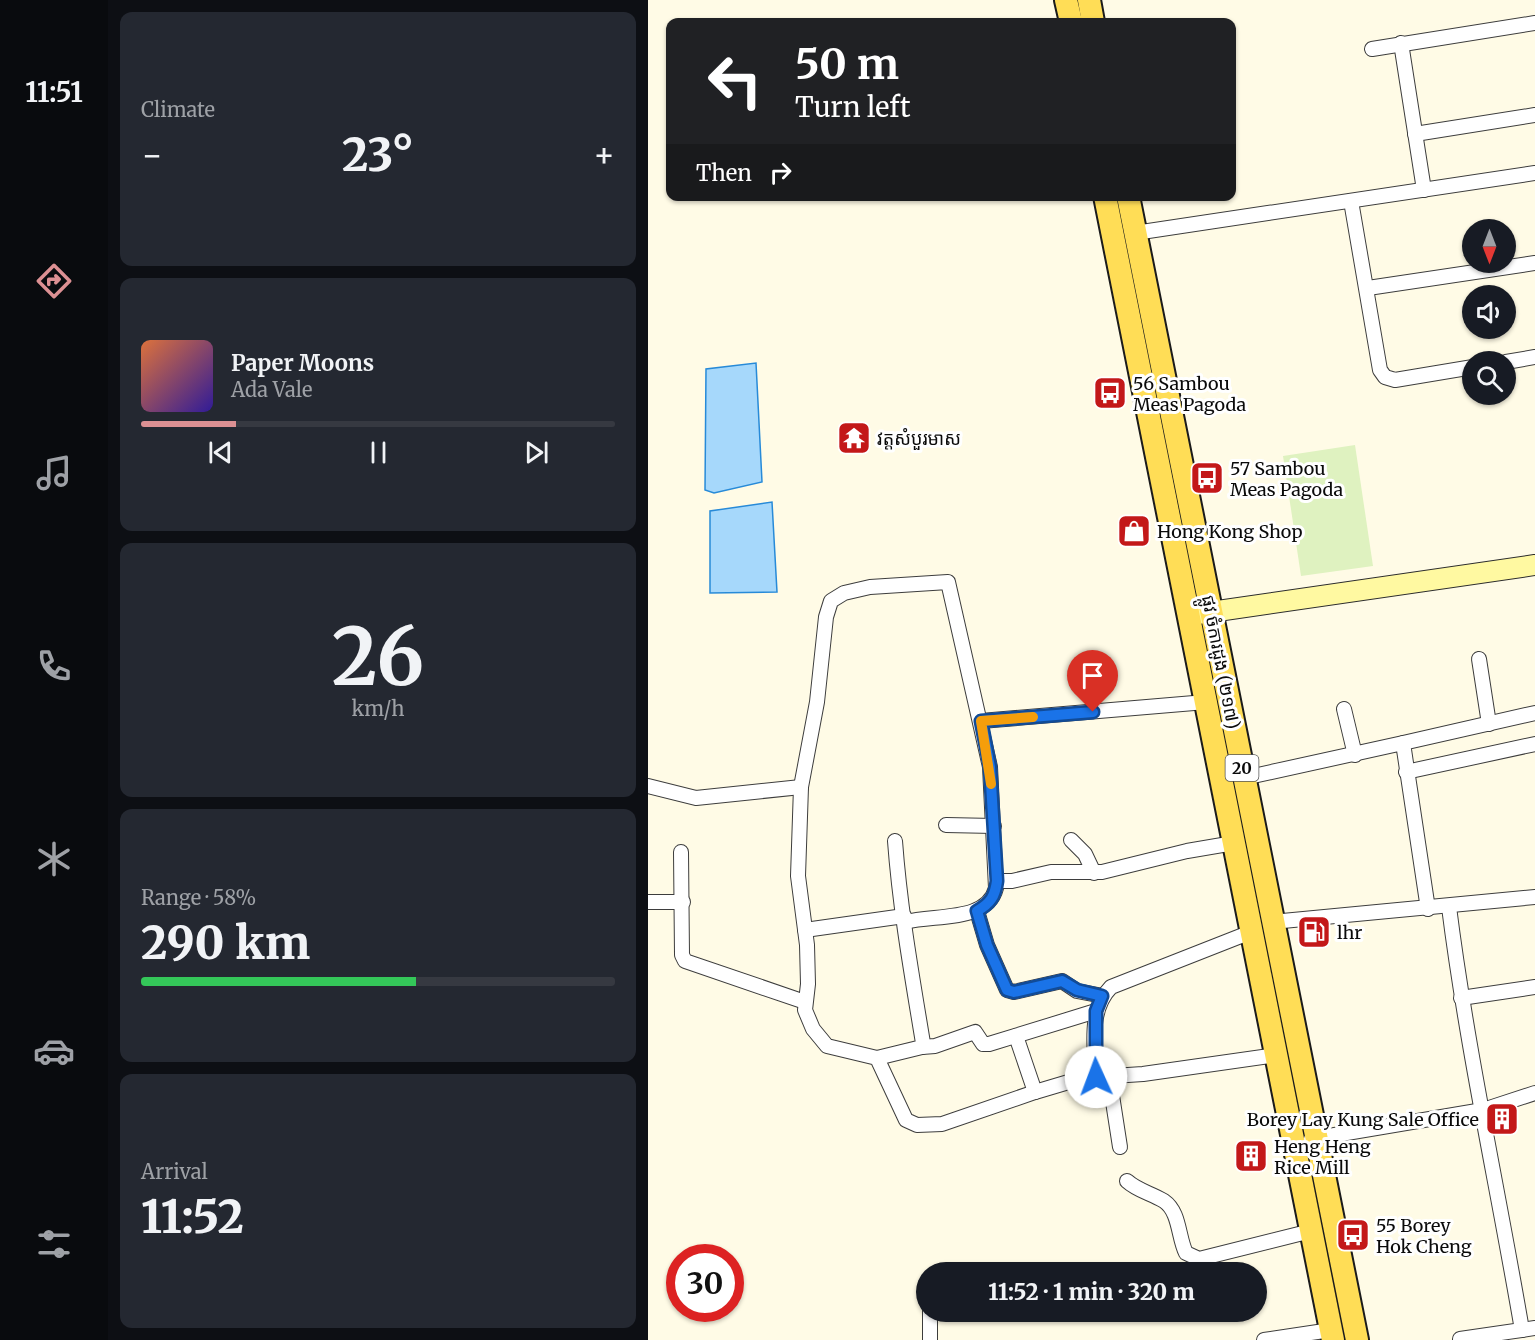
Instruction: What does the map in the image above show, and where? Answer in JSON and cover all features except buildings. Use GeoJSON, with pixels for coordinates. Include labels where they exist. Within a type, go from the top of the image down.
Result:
{"type":"FeatureCollection","features":[{"type":"Feature","properties":{"kind":"main road"},"geometry":{"type":"LineString","coordinates":[[1066,0],[1070,18]]}},
{"type":"Feature","properties":{"kind":"main road"},"geometry":{"type":"LineString","coordinates":[[1089,0],[1092,18]]}},
{"type":"Feature","properties":{"kind":"main road","name":"ផ្លូវ ចំការដូង (២១៧)"},"geometry":{"type":"LineString","coordinates":[[1106,201],[1332,1335]]}},
{"type":"Feature","properties":{"kind":"main road","name":"ផ្លូវ ចំការដូង (២១៧)"},"geometry":{"type":"LineString","coordinates":[[1129,201],[1357,1340]]}},
{"type":"Feature","properties":{"kind":"street"},"geometry":{"type":"LineString","coordinates":[[1372,48],[1535,24]]}},
{"type":"Feature","properties":{"kind":"street"},"geometry":{"type":"LineString","coordinates":[[1401,44],[1424,190]]}},
{"type":"Feature","properties":{"kind":"street"},"geometry":{"type":"LineString","coordinates":[[1415,134],[1535,115]]}},
{"type":"Feature","properties":{"kind":"street"},"geometry":{"type":"LineString","coordinates":[[1135,234],[1535,173]]}},
{"type":"Feature","properties":{"kind":"street"},"geometry":{"type":"LineString","coordinates":[[1352,201],[1380,370],[1385,377],[1395,380],[1462,369]]}},
{"type":"Feature","properties":{"kind":"street"},"geometry":{"type":"LineString","coordinates":[[1368,288],[1535,263]]}},
{"type":"Feature","properties":{"kind":"street"},"geometry":{"type":"LineString","coordinates":[[1516,360],[1535,357]]}},
{"type":"Feature","properties":{"kind":"street"},"geometry":{"type":"LineString","coordinates":[[1188,615],[1535,565]]}},
{"type":"Feature","properties":{"kind":"street"},"geometry":{"type":"LineString","coordinates":[[805,930],[977,911],[989,904],[994,896],[997,881],[990,767],[948,582],[870,586],[844,593],[831,601],[826,616],[817,702],[801,787],[798,876],[805,930],[808,984],[805,1002],[808,1020],[821,1041],[827,1046],[877,1058],[935,1046],[972,1032],[978,1033],[981,1041],[986,1045],[1096,1011]]}},
{"type":"Feature","properties":{"kind":"street"},"geometry":{"type":"LineString","coordinates":[[1479,659],[1489,724]]}},
{"type":"Feature","properties":{"kind":"street"},"geometry":{"type":"LineString","coordinates":[[981,721],[1206,702]]}},
{"type":"Feature","properties":{"kind":"street"},"geometry":{"type":"LineString","coordinates":[[1344,709],[1355,755]]}},
{"type":"Feature","properties":{"kind":"street"},"geometry":{"type":"LineString","coordinates":[[1244,778],[1535,713]]}},
{"type":"Feature","properties":{"kind":"street"},"geometry":{"type":"LineString","coordinates":[[1403,742],[1428,909]]}},
{"type":"Feature","properties":{"kind":"street"},"geometry":{"type":"LineString","coordinates":[[1406,771],[1535,744]]}},
{"type":"Feature","properties":{"kind":"street"},"geometry":{"type":"LineString","coordinates":[[648,786],[696,798],[801,787]]}},
{"type":"Feature","properties":{"kind":"street"},"geometry":{"type":"LineString","coordinates":[[946,825],[994,826]]}},
{"type":"Feature","properties":{"kind":"street"},"geometry":{"type":"LineString","coordinates":[[1071,840],[1085,854],[1094,873]]}},
{"type":"Feature","properties":{"kind":"street"},"geometry":{"type":"LineString","coordinates":[[895,841],[900,902],[905,919],[922,1047]]}},
{"type":"Feature","properties":{"kind":"street"},"geometry":{"type":"LineString","coordinates":[[997,881],[1012,881],[1051,872],[1094,873],[1187,851],[1234,843]]}},
{"type":"Feature","properties":{"kind":"street"},"geometry":{"type":"LineString","coordinates":[[681,852],[682,956],[689,964],[805,1002]]}},
{"type":"Feature","properties":{"kind":"street"},"geometry":{"type":"LineString","coordinates":[[1272,922],[1428,909],[1535,897]]}},
{"type":"Feature","properties":{"kind":"street"},"geometry":{"type":"LineString","coordinates":[[648,902],[683,902]]}},
{"type":"Feature","properties":{"kind":"street"},"geometry":{"type":"LineString","coordinates":[[1449,907],[1461,998],[1528,1329],[1460,1339]]}},
{"type":"Feature","properties":{"kind":"street"},"geometry":{"type":"LineString","coordinates":[[977,911],[987,945],[1007,990],[1014,992],[1062,981],[1077,990],[1102,996]]}},
{"type":"Feature","properties":{"kind":"street"},"geometry":{"type":"LineString","coordinates":[[1120,1147],[1102,1077],[1096,1011],[1102,996],[1111,987],[1129,978],[1251,932]]}},
{"type":"Feature","properties":{"kind":"street"},"geometry":{"type":"LineString","coordinates":[[1461,998],[1535,987]]}},
{"type":"Feature","properties":{"kind":"street"},"geometry":{"type":"LineString","coordinates":[[1016,1036],[1035,1092]]}},
{"type":"Feature","properties":{"kind":"street"},"geometry":{"type":"LineString","coordinates":[[877,1058],[888,1076],[902,1114],[906,1120],[917,1125],[942,1124],[1082,1078],[1276,1055]]}},
{"type":"Feature","properties":{"kind":"street"},"geometry":{"type":"LineString","coordinates":[[1293,1142],[1483,1110],[1535,1093]]}},
{"type":"Feature","properties":{"kind":"street"},"geometry":{"type":"LineString","coordinates":[[1127,1181],[1137,1190],[1166,1202],[1174,1215],[1186,1252],[1199,1259],[1311,1232]]}},
{"type":"Feature","properties":{"kind":"street"},"geometry":{"type":"LineString","coordinates":[[930,1322],[930,1340]]}},
{"type":"Feature","properties":{"kind":"street"},"geometry":{"type":"LineString","coordinates":[[1264,1340],[1332,1335]]}},
{"type":"Feature","properties":{"kind":"green space"},"geometry":{"type":"Polygon","coordinates":[[[1355,445],[1373,566],[1301,576],[1283,456],[1355,445]]]}},
{"type":"Feature","properties":{"kind":"water"},"geometry":{"type":"Polygon","coordinates":[[[756,363],[762,482],[714,493],[705,490],[706,369],[756,363]]]}},
{"type":"Feature","properties":{"kind":"water"},"geometry":{"type":"Polygon","coordinates":[[[772,502],[777,592],[710,593],[710,511],[772,502]]]}},
{"type":"Feature","properties":{"kind":"slow traffic"},"geometry":{"type":"LineString","coordinates":[[991,784],[981,721],[1033,717]]}},
{"type":"Feature","properties":{"kind":"place","name":"56 Sambou Meas Pagoda"},"geometry":{"type":"Point","coordinates":[1110,393]}},
{"type":"Feature","properties":{"kind":"place","name":"វត្តសំបួរមាស"},"geometry":{"type":"Point","coordinates":[854,438]}},
{"type":"Feature","properties":{"kind":"place","name":"57 Sambou Meas Pagoda"},"geometry":{"type":"Point","coordinates":[1207,478]}},
{"type":"Feature","properties":{"kind":"place","name":"Hong Kong Shop"},"geometry":{"type":"Point","coordinates":[1134,531]}},
{"type":"Feature","properties":{"kind":"place","name":"lhr"},"geometry":{"type":"Point","coordinates":[1314,932]}},
{"type":"Feature","properties":{"kind":"place","name":"Borey Lay Kung Sale Office"},"geometry":{"type":"Point","coordinates":[1502,1119]}},
{"type":"Feature","properties":{"kind":"place","name":"Heng Heng Rice Mill"},"geometry":{"type":"Point","coordinates":[1251,1156]}},
{"type":"Feature","properties":{"kind":"place","name":"55 Borey Hok Cheng"},"geometry":{"type":"Point","coordinates":[1353,1235]}},
{"type":"Feature","properties":{"kind":"route"},"geometry":{"type":"LineString","coordinates":[[1093,712],[981,721],[990,767],[997,881],[994,896],[989,904],[977,911],[987,945],[1007,990],[1014,992],[1062,981],[1077,990],[1102,996],[1096,1011],[1096,1077]]}}]}
